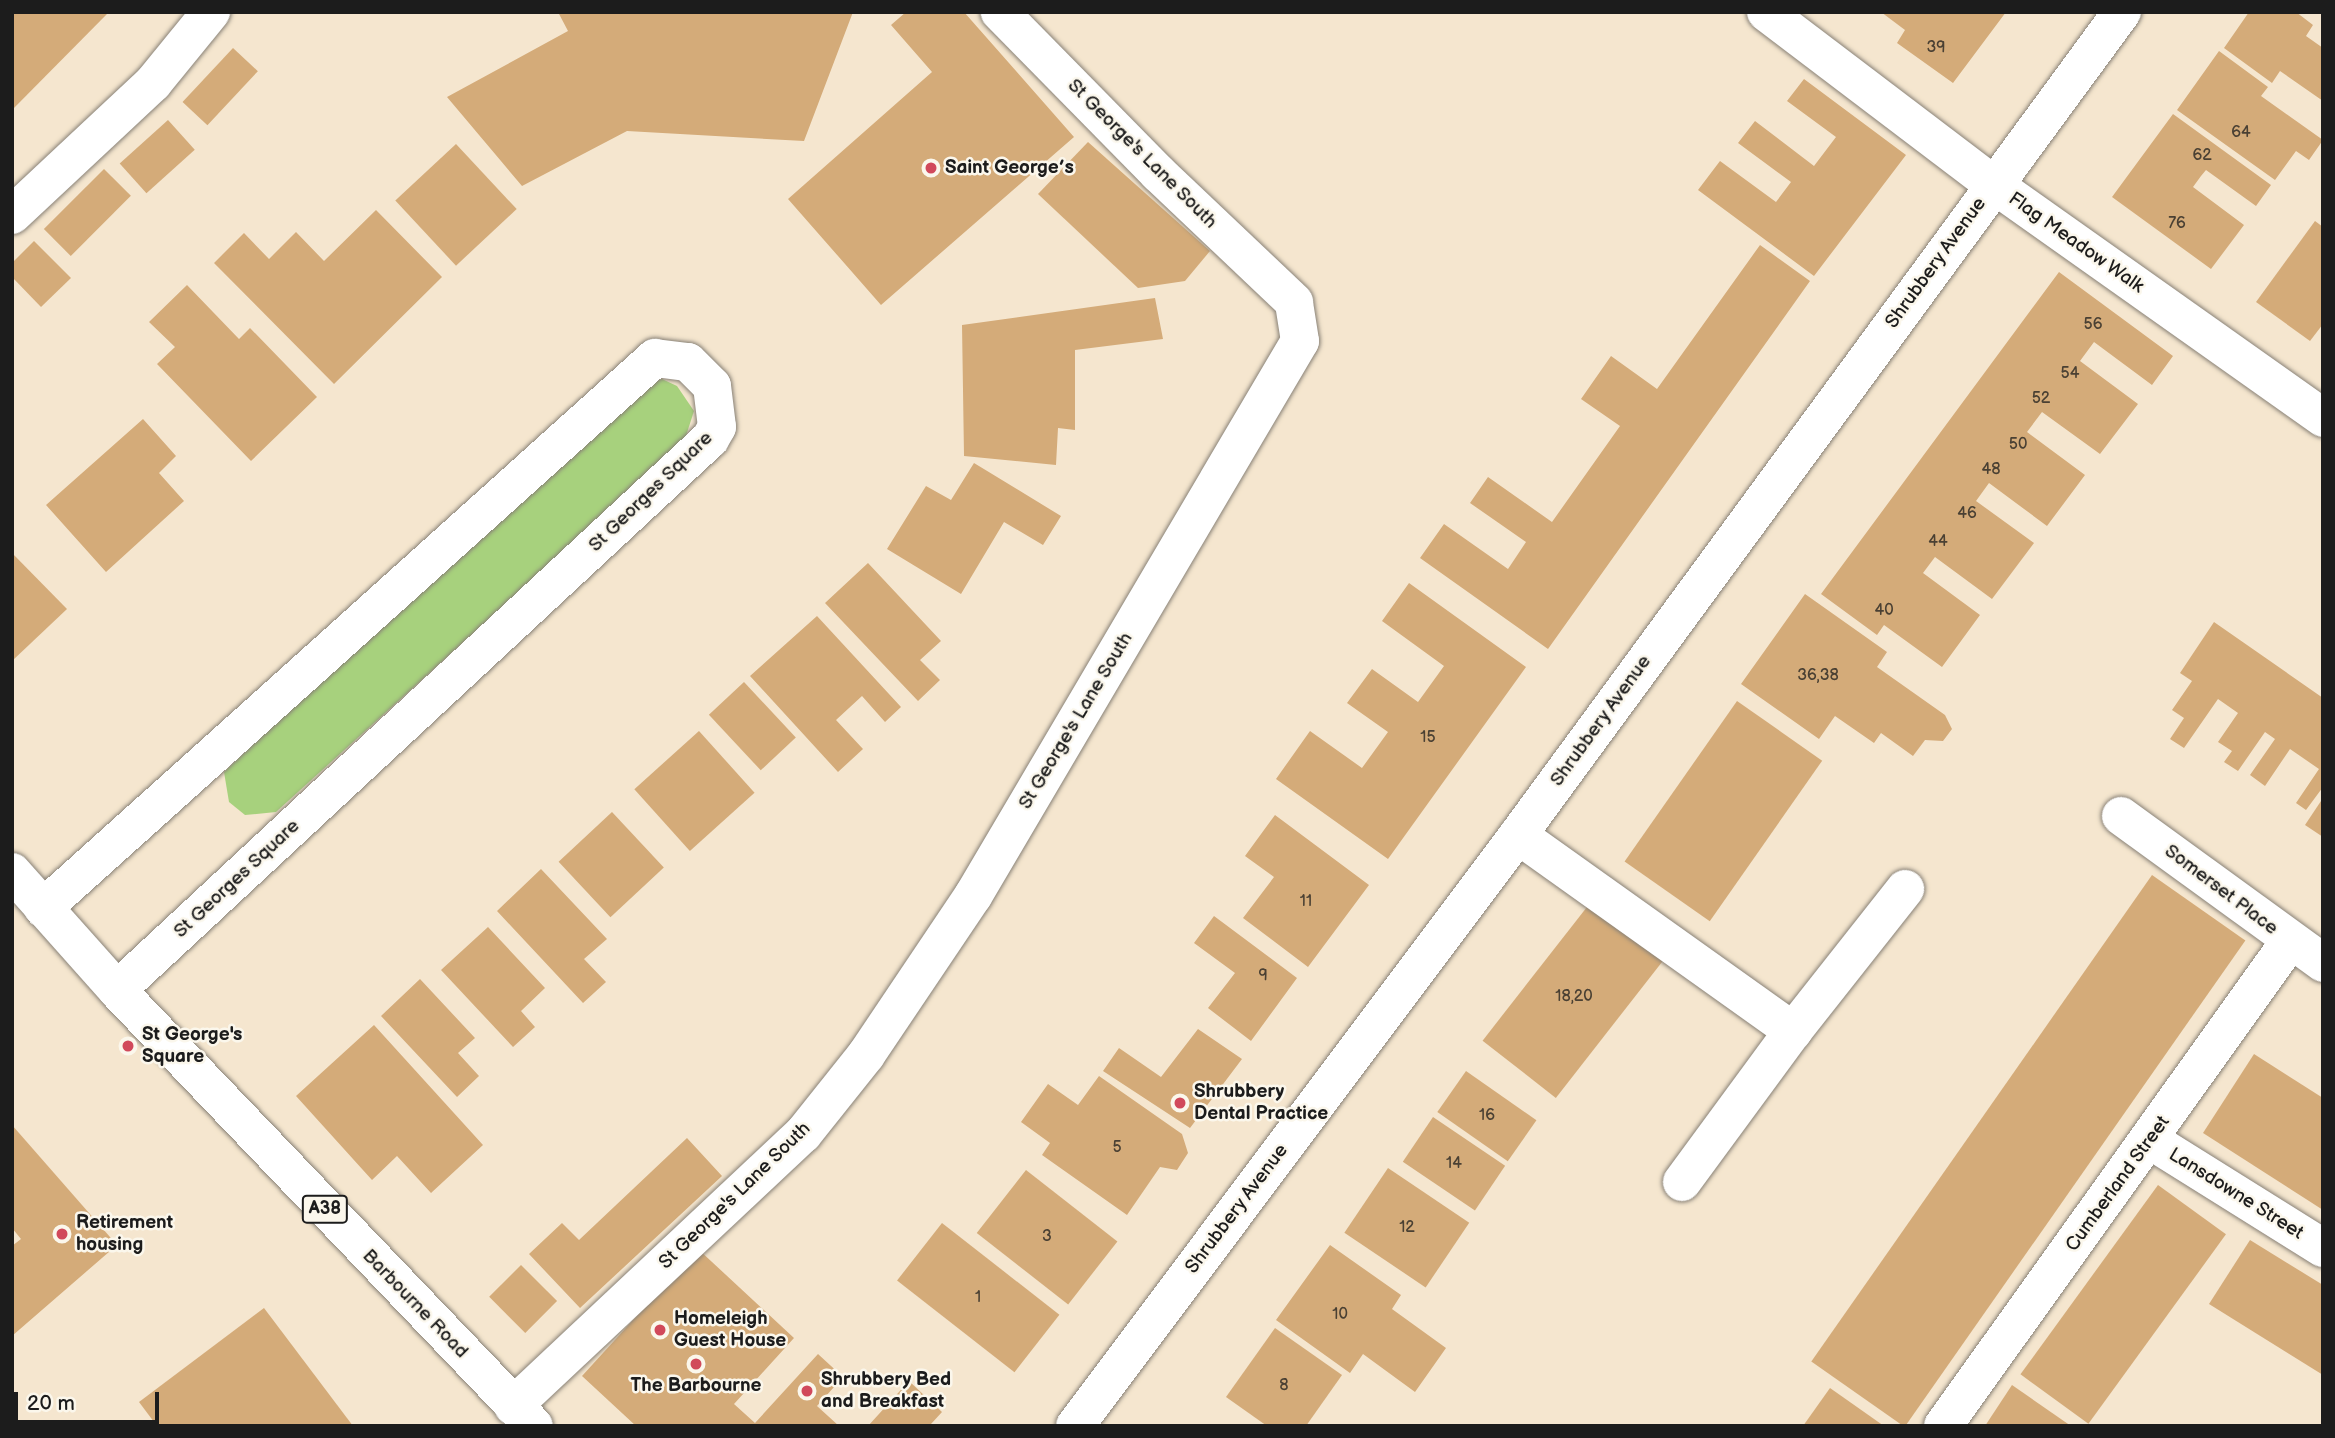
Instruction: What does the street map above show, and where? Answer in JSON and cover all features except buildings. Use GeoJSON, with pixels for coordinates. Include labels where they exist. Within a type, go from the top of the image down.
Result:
{"type":"FeatureCollection","features":[{"type":"Feature","properties":{"kind":"street"},"geometry":{"type":"LineString","coordinates":[[12,215],[153,83],[211,12]]}},
{"type":"Feature","properties":{"kind":"street","name":"St George's Lane South"},"geometry":{"type":"LineString","coordinates":[[524,1416],[803,1134],[866,1055],[973,896],[1300,341],[1294,302],[1158,173],[1000,12]]}},
{"type":"Feature","properties":{"kind":"street","name":"Flag Meadow Walk"},"geometry":{"type":"LineString","coordinates":[[1766,12],[1993,184],[2323,418]]}},
{"type":"Feature","properties":{"kind":"street","name":"Shrubbery Avenue"},"geometry":{"type":"LineString","coordinates":[[1075,1426],[1518,835],[1993,184],[2122,12]]}},
{"type":"Feature","properties":{"kind":"street","name":"St Georges Square"},"geometry":{"type":"LineString","coordinates":[[43,908],[655,358],[688,362],[712,386],[717,427],[710,439],[117,990]]}},
{"type":"Feature","properties":{"kind":"street","name":"Somerset Place"},"geometry":{"type":"LineString","coordinates":[[2122,816],[2323,963]]}},
{"type":"Feature","properties":{"kind":"street"},"geometry":{"type":"LineString","coordinates":[[1518,835],[1793,1031]]}},
{"type":"Feature","properties":{"kind":"street","name":"Barbourne Road"},"geometry":{"type":"LineString","coordinates":[[12,872],[117,990],[524,1416]]}},
{"type":"Feature","properties":{"kind":"street"},"geometry":{"type":"LineString","coordinates":[[1682,1182],[1793,1031],[1905,889]]}},
{"type":"Feature","properties":{"kind":"street","name":"Cumberland Street"},"geometry":{"type":"LineString","coordinates":[[1943,1426],[2290,941]]}},
{"type":"Feature","properties":{"kind":"street","name":"Lansdowne Street"},"geometry":{"type":"LineString","coordinates":[[2150,1140],[2323,1248]]}},
{"type":"Feature","properties":{"kind":"green space"},"geometry":{"type":"Polygon","coordinates":[[[662,379],[677,386],[694,411],[684,442],[276,812],[245,815],[229,802],[224,772],[632,391],[662,379]]]}},
{"type":"Feature","properties":{"kind":"place","name":"Saint George’s"},"geometry":{"type":"Point","coordinates":[931,168]}},
{"type":"Feature","properties":{"kind":"place","name":"St George's Square"},"geometry":{"type":"Point","coordinates":[128,1046]}},
{"type":"Feature","properties":{"kind":"place","name":"Shrubbery Dental Practice"},"geometry":{"type":"Point","coordinates":[1180,1103]}},
{"type":"Feature","properties":{"kind":"place","name":"Retirement housing"},"geometry":{"type":"Point","coordinates":[62,1234]}},
{"type":"Feature","properties":{"kind":"place","name":"Homeleigh Guest House"},"geometry":{"type":"Point","coordinates":[660,1330]}},
{"type":"Feature","properties":{"kind":"place","name":"The Barbourne"},"geometry":{"type":"Point","coordinates":[696,1364]}},
{"type":"Feature","properties":{"kind":"place","name":"Shrubbery Bed and Breakfast"},"geometry":{"type":"Point","coordinates":[807,1391]}}]}
